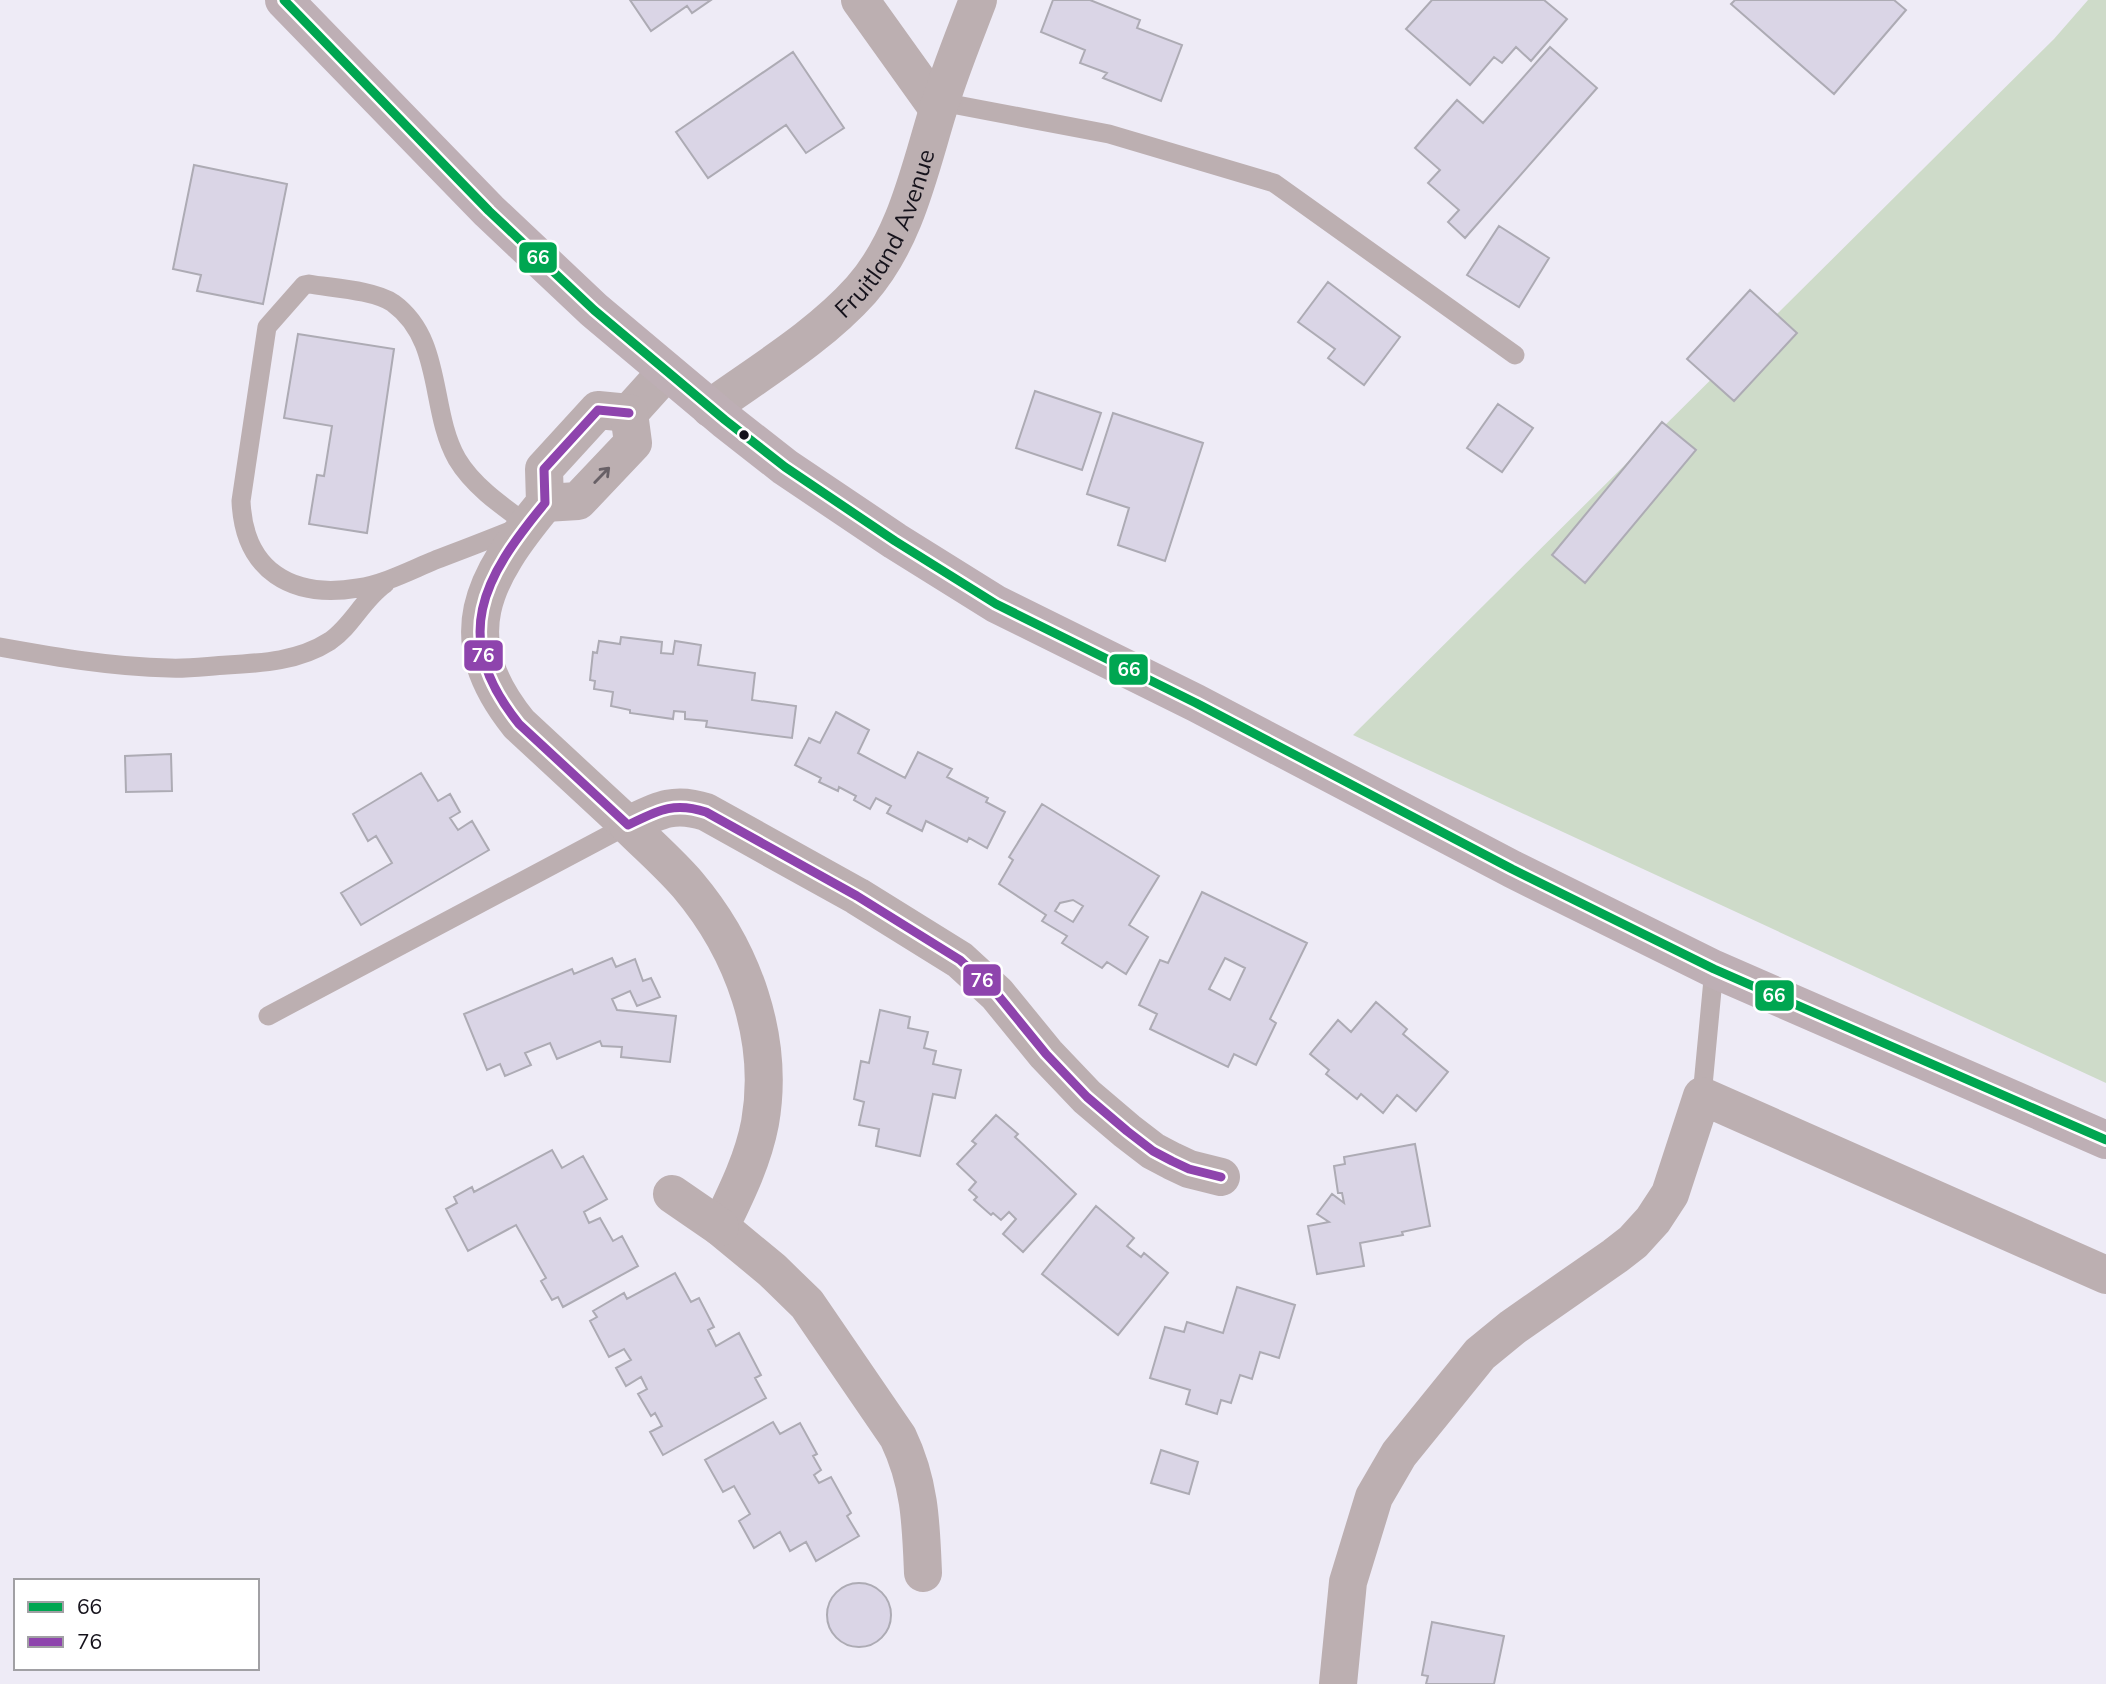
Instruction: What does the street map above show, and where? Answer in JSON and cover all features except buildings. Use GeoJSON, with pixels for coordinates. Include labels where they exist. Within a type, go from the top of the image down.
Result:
{"type":"FeatureCollection","features":[{"type":"Feature","properties":{"kind":"main road"},"geometry":{"type":"LineString","coordinates":[[284,0],[489,211],[555,275],[666,372],[785,467],[996,604],[1196,703],[1512,869],[1714,969],[2106,1140]]}},
{"type":"Feature","properties":{"kind":"street"},"geometry":{"type":"LineString","coordinates":[[860,0],[939,105]]}},
{"type":"Feature","properties":{"kind":"street","name":"Fruitland Avenue"},"geometry":{"type":"LineString","coordinates":[[710,408],[821,327],[861,290],[879,267],[900,229],[939,105],[978,0]]}},
{"type":"Feature","properties":{"kind":"street"},"geometry":{"type":"LineString","coordinates":[[666,372],[629,413],[598,410],[544,469],[536,513],[511,544],[489,589],[482,610],[479,634],[493,687],[519,724],[687,884],[708,911],[735,958],[756,1018],[763,1054],[764,1093],[759,1125],[745,1174],[720,1227]]}},
{"type":"Feature","properties":{"kind":"street"},"geometry":{"type":"LineString","coordinates":[[628,825],[662,809],[676,806],[706,812],[935,942],[978,975],[1087,1097],[1128,1131],[1153,1151],[1172,1161],[1189,1169],[1221,1177]]}},
{"type":"Feature","properties":{"kind":"street"},"geometry":{"type":"LineString","coordinates":[[1338,1684],[1350,1572],[1374,1497],[1399,1454],[1480,1354],[1513,1326],[1615,1256],[1653,1220],[1670,1194],[1702,1096],[2106,1275]]}},
{"type":"Feature","properties":{"kind":"street"},"geometry":{"type":"LineString","coordinates":[[672,1194],[720,1227],[772,1270],[807,1304],[898,1437],[908,1458],[920,1505],[923,1573]]}},
{"type":"Feature","properties":{"kind":"lane"},"geometry":{"type":"LineString","coordinates":[[939,105],[1109,134],[1274,183],[1515,355]]}},
{"type":"Feature","properties":{"kind":"lane"},"geometry":{"type":"LineString","coordinates":[[304,285],[375,296],[392,302],[418,331],[426,350],[434,373],[447,435],[458,461],[502,507],[536,513],[395,577],[360,588],[314,590],[270,572],[258,559],[248,541],[242,520],[241,501],[267,327],[304,285]]}},
{"type":"Feature","properties":{"kind":"lane"},"geometry":{"type":"LineString","coordinates":[[0,647],[92,662],[171,668],[254,664],[288,659],[305,654],[331,640],[371,596],[395,577]]}},
{"type":"Feature","properties":{"kind":"lane"},"geometry":{"type":"LineString","coordinates":[[268,1016],[628,825]]}},
{"type":"Feature","properties":{"kind":"lane"},"geometry":{"type":"LineString","coordinates":[[1702,1096],[1714,969]]}},
{"type":"Feature","properties":{"kind":"green space"},"geometry":{"type":"Polygon","coordinates":[[[2088,0],[2106,0],[2106,1083],[1353,735],[2054,39],[2088,0]]]}},
{"type":"Feature","properties":{"kind":"transit line","name":"66"},"geometry":{"type":"LineString","coordinates":[[284,0],[489,211],[594,310],[785,467],[895,541],[996,604],[1196,703],[1512,869],[1714,969],[2106,1140]]}},
{"type":"Feature","properties":{"kind":"transit line","name":"76"},"geometry":{"type":"LineString","coordinates":[[629,413],[598,410],[544,469],[545,503],[523,530],[491,583],[482,609],[480,636],[485,663],[497,693],[519,724],[628,825],[666,809],[684,807],[706,812],[857,896],[960,960],[997,994],[1046,1054],[1087,1097],[1127,1131],[1153,1151],[1172,1161],[1189,1169],[1221,1177]]}}]}
